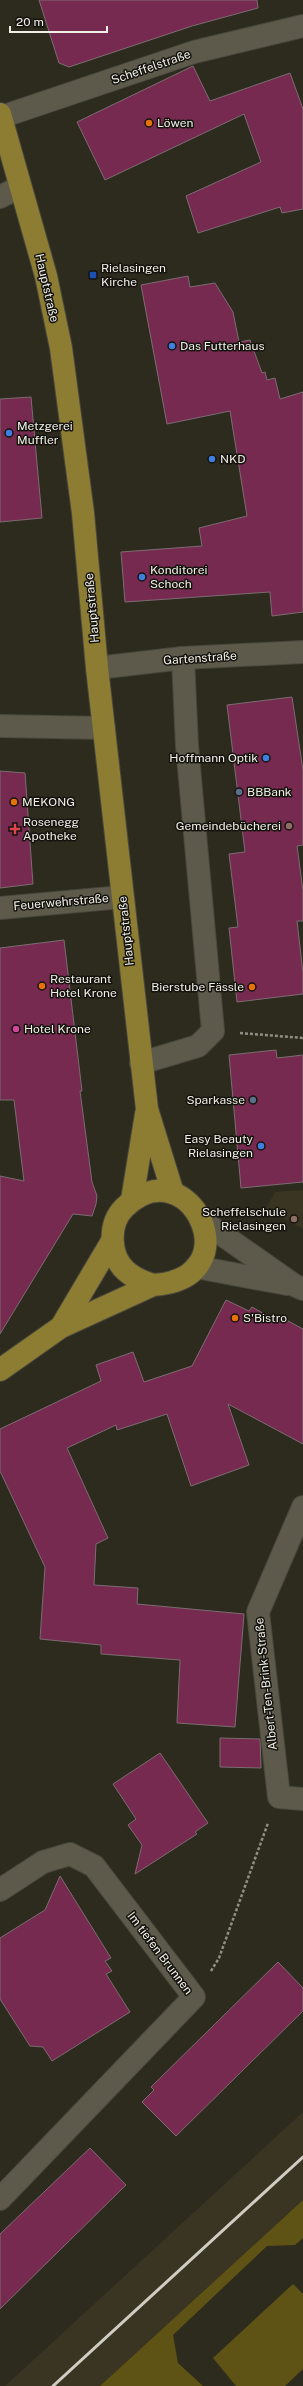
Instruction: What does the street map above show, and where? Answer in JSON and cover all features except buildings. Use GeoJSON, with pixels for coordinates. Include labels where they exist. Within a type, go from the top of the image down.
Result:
{"type":"FeatureCollection","features":[{"type":"Feature","properties":{"kind":"main road","name":"Hauptstraße"},"geometry":{"type":"LineString","coordinates":[[0,116],[46,276],[61,348],[83,512],[97,668],[147,1109]]}},
{"type":"Feature","properties":{"kind":"main road"},"geometry":{"type":"LineString","coordinates":[[147,1109],[173,1193]]}},
{"type":"Feature","properties":{"kind":"main road"},"geometry":{"type":"LineString","coordinates":[[132,1200],[147,1109]]}},
{"type":"Feature","properties":{"kind":"main road"},"geometry":{"type":"LineString","coordinates":[[0,1370],[61,1327],[153,1285],[175,1282],[185,1278],[196,1267],[204,1252],[206,1237],[204,1222],[196,1210],[186,1200],[173,1193],[159,1192],[145,1194],[132,1200],[122,1210],[114,1225],[112,1240],[116,1257],[125,1270],[138,1280],[153,1285]]}},
{"type":"Feature","properties":{"kind":"main road"},"geometry":{"type":"LineString","coordinates":[[61,1327],[112,1240]]}},
{"type":"Feature","properties":{"kind":"street","name":"Scheffelstraße"},"geometry":{"type":"LineString","coordinates":[[0,116],[194,52],[303,26]]}},
{"type":"Feature","properties":{"kind":"street"},"geometry":{"type":"LineString","coordinates":[[0,197],[20,187]]}},
{"type":"Feature","properties":{"kind":"street","name":"Gartenstraße"},"geometry":{"type":"LineString","coordinates":[[97,668],[183,658],[303,652]]}},
{"type":"Feature","properties":{"kind":"street"},"geometry":{"type":"LineString","coordinates":[[141,1063],[198,1046],[213,1031],[188,746],[183,658]]}},
{"type":"Feature","properties":{"kind":"street"},"geometry":{"type":"LineString","coordinates":[[0,726],[104,728]]}},
{"type":"Feature","properties":{"kind":"street","name":"Feuerwehrstraße"},"geometry":{"type":"LineString","coordinates":[[0,908],[122,896]]}},
{"type":"Feature","properties":{"kind":"street"},"geometry":{"type":"LineString","coordinates":[[204,1222],[298,1287]]}},
{"type":"Feature","properties":{"kind":"street"},"geometry":{"type":"LineString","coordinates":[[196,1267],[298,1287]]}},
{"type":"Feature","properties":{"kind":"street","name":"Albert-Ten-Brink-Straße"},"geometry":{"type":"LineString","coordinates":[[279,1797],[258,1612],[303,1507]]}},
{"type":"Feature","properties":{"kind":"street"},"geometry":{"type":"LineString","coordinates":[[279,1797],[303,1799]]}},
{"type":"Feature","properties":{"kind":"street","name":"Im tiefen Brunnen"},"geometry":{"type":"LineString","coordinates":[[0,1890],[43,1862],[70,1854],[94,1866],[194,1997],[0,2199]]}},
{"type":"Feature","properties":{"kind":"path"},"geometry":{"type":"LineString","coordinates":[[213,1031],[303,1038]]}},
{"type":"Feature","properties":{"kind":"path"},"geometry":{"type":"LineString","coordinates":[[194,1997],[219,1958],[279,1797]]}},
{"type":"Feature","properties":{"kind":"shaded area","name":"Scheffelschule Rielasingen"},"geometry":{"type":"Polygon","coordinates":[[[303,1190],[303,1229],[266,1209],[275,1192],[303,1190]]]}},
{"type":"Feature","properties":{"kind":"shaded area"},"geometry":{"type":"Polygon","coordinates":[[[303,2112],[303,2200],[100,2386],[5,2386],[303,2112]]]}},
{"type":"Feature","properties":{"kind":"shaded area"},"geometry":{"type":"Polygon","coordinates":[[[303,2200],[303,2238],[295,2245],[267,2246],[173,2335],[178,2363],[203,2386],[100,2386],[303,2200]]]}},
{"type":"Feature","properties":{"kind":"shaded area"},"geometry":{"type":"Polygon","coordinates":[[[293,2284],[303,2294],[303,2369],[285,2386],[236,2386],[213,2358],[293,2284]]]}},
{"type":"Feature","properties":{"kind":"railway"},"geometry":{"type":"LineString","coordinates":[[53,2386],[303,2157]]}},
{"type":"Feature","properties":{"kind":"place","name":"Löwen"},"geometry":{"type":"Point","coordinates":[149,123]}},
{"type":"Feature","properties":{"kind":"place","name":"Rielasingen Kirche"},"geometry":{"type":"Point","coordinates":[93,275]}},
{"type":"Feature","properties":{"kind":"place","name":"Das Futterhaus"},"geometry":{"type":"Point","coordinates":[172,346]}},
{"type":"Feature","properties":{"kind":"place","name":"Metzgerei Muffler"},"geometry":{"type":"Point","coordinates":[9,433]}},
{"type":"Feature","properties":{"kind":"place","name":"NKD"},"geometry":{"type":"Point","coordinates":[212,459]}},
{"type":"Feature","properties":{"kind":"place","name":"Konditorei Schoch"},"geometry":{"type":"Point","coordinates":[142,577]}},
{"type":"Feature","properties":{"kind":"place","name":"Hoffmann Optik"},"geometry":{"type":"Point","coordinates":[266,758]}},
{"type":"Feature","properties":{"kind":"place","name":"BBBank"},"geometry":{"type":"Point","coordinates":[239,792]}},
{"type":"Feature","properties":{"kind":"place","name":"MEKONG"},"geometry":{"type":"Point","coordinates":[14,802]}},
{"type":"Feature","properties":{"kind":"place","name":"Gemeindebücherei"},"geometry":{"type":"Point","coordinates":[289,826]}},
{"type":"Feature","properties":{"kind":"place","name":"Rosenegg Apotheke"},"geometry":{"type":"Point","coordinates":[15,829]}},
{"type":"Feature","properties":{"kind":"place","name":"Restaurant Hotel Krone"},"geometry":{"type":"Point","coordinates":[42,986]}},
{"type":"Feature","properties":{"kind":"place","name":"Bierstube Fässle"},"geometry":{"type":"Point","coordinates":[252,987]}},
{"type":"Feature","properties":{"kind":"place","name":"Hotel Krone"},"geometry":{"type":"Point","coordinates":[16,1029]}},
{"type":"Feature","properties":{"kind":"place","name":"Sparkasse"},"geometry":{"type":"Point","coordinates":[253,1100]}},
{"type":"Feature","properties":{"kind":"place","name":"Easy Beauty Rielasingen"},"geometry":{"type":"Point","coordinates":[261,1146]}},
{"type":"Feature","properties":{"kind":"place","name":"Scheffelschule Rielasingen"},"geometry":{"type":"Point","coordinates":[294,1219]}},
{"type":"Feature","properties":{"kind":"place","name":"S'Bistro"},"geometry":{"type":"Point","coordinates":[235,1318]}}]}
